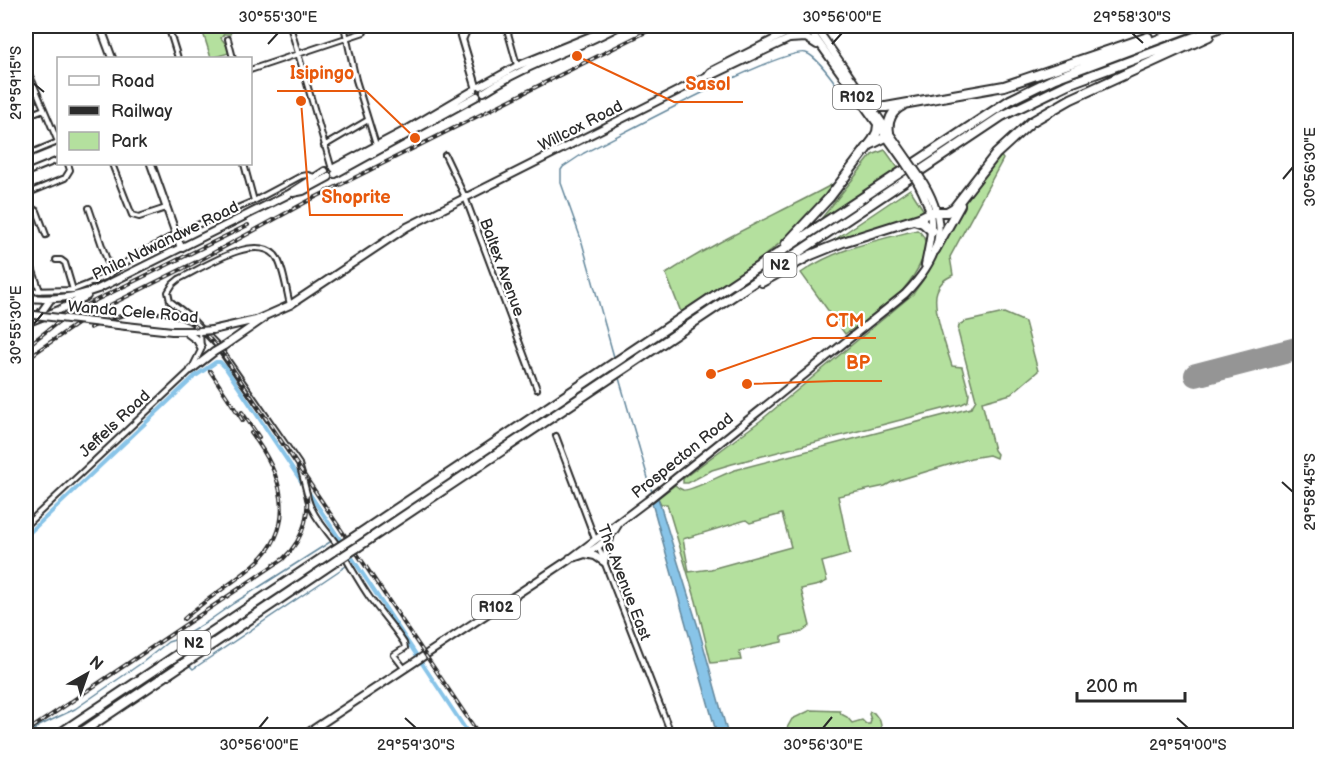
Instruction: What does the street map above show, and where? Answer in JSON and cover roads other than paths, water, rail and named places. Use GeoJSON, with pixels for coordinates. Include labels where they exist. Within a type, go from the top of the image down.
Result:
{"type":"FeatureCollection","features":[{"type":"Feature","properties":{"kind":"highway"},"geometry":{"type":"LineString","coordinates":[[868,104],[878,107],[906,104],[1004,86],[1184,26]]}},
{"type":"Feature","properties":{"kind":"highway","name":"N2"},"geometry":{"type":"LineString","coordinates":[[56,735],[1010,100],[1054,78],[1194,26]]}},
{"type":"Feature","properties":{"kind":"highway","name":"N2"},"geometry":{"type":"LineString","coordinates":[[76,735],[989,124],[1016,108],[1068,84],[1224,26]]}},
{"type":"Feature","properties":{"kind":"highway"},"geometry":{"type":"LineString","coordinates":[[736,294],[742,294],[811,255],[843,242],[934,212],[951,210],[984,168],[1014,136],[1052,109],[1229,26]]}},
{"type":"Feature","properties":{"kind":"highway"},"geometry":{"type":"LineString","coordinates":[[867,148],[888,134],[891,116],[906,104]]}},
{"type":"Feature","properties":{"kind":"highway"},"geometry":{"type":"LineString","coordinates":[[768,260],[813,217],[877,134],[878,125]]}},
{"type":"Feature","properties":{"kind":"highway"},"geometry":{"type":"LineString","coordinates":[[935,250],[966,193]]}},
{"type":"Feature","properties":{"kind":"highway"},"geometry":{"type":"LineString","coordinates":[[914,220],[923,222],[932,231]]}},
{"type":"Feature","properties":{"kind":"highway"},"geometry":{"type":"LineString","coordinates":[[49,735],[74,720],[84,717]]}},
{"type":"Feature","properties":{"kind":"main road"},"geometry":{"type":"LineString","coordinates":[[100,26],[112,57]]}},
{"type":"Feature","properties":{"kind":"main road"},"geometry":{"type":"LineString","coordinates":[[459,26],[478,90]]}},
{"type":"Feature","properties":{"kind":"main road","name":"Phila Ndwandwe Road"},"geometry":{"type":"LineString","coordinates":[[289,194],[303,191],[331,171],[518,69],[599,30],[617,26]]}},
{"type":"Feature","properties":{"kind":"main road","name":"Willcox Road"},"geometry":{"type":"LineString","coordinates":[[707,76],[710,72],[800,26]]}},
{"type":"Feature","properties":{"kind":"main road","name":"Willcox Road"},"geometry":{"type":"LineString","coordinates":[[465,197],[707,76],[813,26]]}},
{"type":"Feature","properties":{"kind":"main road","name":"Prospecton Road"},"geometry":{"type":"LineString","coordinates":[[813,26],[824,51],[878,125],[888,134]]}},
{"type":"Feature","properties":{"kind":"main road","name":"Prospecton Road"},"geometry":{"type":"LineString","coordinates":[[619,522],[896,302],[912,286],[935,250],[939,230],[934,212],[918,178],[813,26]]}},
{"type":"Feature","properties":{"kind":"main road"},"geometry":{"type":"LineString","coordinates":[[789,39],[802,37],[810,39],[824,51]]}},
{"type":"Feature","properties":{"kind":"main road","name":"Phila Ndwandwe Road"},"geometry":{"type":"LineString","coordinates":[[26,298],[50,300],[71,298],[98,289],[289,194],[308,178],[315,178],[331,171],[478,90]]}},
{"type":"Feature","properties":{"kind":"main road"},"geometry":{"type":"LineString","coordinates":[[151,165],[181,248]]}},
{"type":"Feature","properties":{"kind":"main road"},"geometry":{"type":"LineString","coordinates":[[191,370],[271,314],[290,305],[407,227],[465,197]]}},
{"type":"Feature","properties":{"kind":"main road","name":"Prospecton Road"},"geometry":{"type":"LineString","coordinates":[[924,269],[934,212]]}},
{"type":"Feature","properties":{"kind":"main road"},"geometry":{"type":"LineString","coordinates":[[26,323],[59,310],[98,289]]}},
{"type":"Feature","properties":{"kind":"main road"},"geometry":{"type":"LineString","coordinates":[[38,318],[50,300]]}},
{"type":"Feature","properties":{"kind":"main road","name":"Wanda Cele Road"},"geometry":{"type":"LineString","coordinates":[[26,314],[199,333],[232,327],[271,314]]}},
{"type":"Feature","properties":{"kind":"main road"},"geometry":{"type":"LineString","coordinates":[[186,332],[197,340],[201,347]]}},
{"type":"Feature","properties":{"kind":"main road","name":"R102"},"geometry":{"type":"LineString","coordinates":[[570,559],[585,554],[619,522]]}},
{"type":"Feature","properties":{"kind":"main road","name":"R102"},"geometry":{"type":"LineString","coordinates":[[303,735],[611,533],[619,522]]}},
{"type":"Feature","properties":{"kind":"main road"},"geometry":{"type":"LineString","coordinates":[[585,554],[595,556],[604,562],[611,533]]}},
{"type":"Feature","properties":{"kind":"street"},"geometry":{"type":"LineString","coordinates":[[168,26],[178,57]]}},
{"type":"Feature","properties":{"kind":"street"},"geometry":{"type":"LineString","coordinates":[[290,26],[331,171]]}},
{"type":"Feature","properties":{"kind":"street"},"geometry":{"type":"LineString","coordinates":[[344,26],[356,80],[376,146]]}},
{"type":"Feature","properties":{"kind":"street"},"geometry":{"type":"LineString","coordinates":[[252,69],[364,32],[365,26]]}},
{"type":"Feature","properties":{"kind":"street"},"geometry":{"type":"LineString","coordinates":[[459,26],[467,31]]}},
{"type":"Feature","properties":{"kind":"street"},"geometry":{"type":"LineString","coordinates":[[463,40],[467,31],[479,26]]}},
{"type":"Feature","properties":{"kind":"street"},"geometry":{"type":"LineString","coordinates":[[506,26],[518,69]]}},
{"type":"Feature","properties":{"kind":"street"},"geometry":{"type":"LineString","coordinates":[[228,39],[233,57]]}},
{"type":"Feature","properties":{"kind":"street"},"geometry":{"type":"LineString","coordinates":[[26,77],[31,78],[57,140]]}},
{"type":"Feature","properties":{"kind":"street"},"geometry":{"type":"LineString","coordinates":[[26,96],[37,92]]}},
{"type":"Feature","properties":{"kind":"street"},"geometry":{"type":"LineString","coordinates":[[26,116],[44,109]]}},
{"type":"Feature","properties":{"kind":"street"},"geometry":{"type":"LineString","coordinates":[[324,146],[368,120]]}},
{"type":"Feature","properties":{"kind":"street"},"geometry":{"type":"LineString","coordinates":[[26,155],[57,142]]}},
{"type":"Feature","properties":{"kind":"street","name":"Baltex Avenue"},"geometry":{"type":"LineString","coordinates":[[445,155],[465,197],[537,389]]}},
{"type":"Feature","properties":{"kind":"street"},"geometry":{"type":"LineString","coordinates":[[26,173],[57,160]]}},
{"type":"Feature","properties":{"kind":"street"},"geometry":{"type":"LineString","coordinates":[[26,194],[65,178],[70,170],[68,165]]}},
{"type":"Feature","properties":{"kind":"street"},"geometry":{"type":"LineString","coordinates":[[112,165],[132,215],[139,217],[166,208]]}},
{"type":"Feature","properties":{"kind":"street"},"geometry":{"type":"LineString","coordinates":[[244,165],[254,201]]}},
{"type":"Feature","properties":{"kind":"street","name":"Phila Ndwandwe Road"},"geometry":{"type":"LineString","coordinates":[[26,291],[73,290],[105,277],[134,257],[176,234],[254,201],[297,178],[308,178]]}},
{"type":"Feature","properties":{"kind":"street"},"geometry":{"type":"LineString","coordinates":[[26,204],[37,211],[46,235]]}},
{"type":"Feature","properties":{"kind":"street"},"geometry":{"type":"LineString","coordinates":[[89,208],[111,272]]}},
{"type":"Feature","properties":{"kind":"street"},"geometry":{"type":"LineString","coordinates":[[290,305],[274,255],[256,248],[240,250],[180,279],[173,284],[168,295],[170,301],[189,316],[223,354],[299,464],[309,502],[316,515],[404,643],[405,648],[394,655],[405,669]]}},
{"type":"Feature","properties":{"kind":"street"},"geometry":{"type":"LineString","coordinates":[[56,260],[65,263],[73,290]]}},
{"type":"Feature","properties":{"kind":"street"},"geometry":{"type":"LineString","coordinates":[[26,261],[32,266],[40,291]]}},
{"type":"Feature","properties":{"kind":"street","name":"Jeffels Road"},"geometry":{"type":"LineString","coordinates":[[26,525],[191,370],[201,347],[199,333]]}},
{"type":"Feature","properties":{"kind":"street","name":"The Avenue East"},"geometry":{"type":"LineString","coordinates":[[556,436],[672,735]]}},
{"type":"Feature","properties":{"kind":"water"},"geometry":{"type":"Polygon","coordinates":[[[658,498],[699,630],[728,735],[717,735],[652,503],[658,498]]]}},
{"type":"Feature","properties":{"kind":"waterway"},"geometry":{"type":"LineString","coordinates":[[614,357],[581,239],[561,183],[563,167],[584,153],[698,95],[791,55],[806,53],[811,55],[848,101]]}},
{"type":"Feature","properties":{"kind":"waterway"},"geometry":{"type":"LineString","coordinates":[[26,536],[194,377],[216,362],[220,362],[343,544]]}},
{"type":"Feature","properties":{"kind":"waterway"},"geometry":{"type":"LineString","coordinates":[[619,378],[652,492]]}},
{"type":"Feature","properties":{"kind":"waterway"},"geometry":{"type":"LineString","coordinates":[[27,736],[39,726],[75,709],[168,642],[181,638],[207,622],[330,542]]}},
{"type":"Feature","properties":{"kind":"waterway"},"geometry":{"type":"LineString","coordinates":[[349,553],[470,736]]}},
{"type":"Feature","properties":{"kind":"waterway"},"geometry":{"type":"LineString","coordinates":[[189,665],[193,669],[346,566]]}},
{"type":"Feature","properties":{"kind":"railway"},"geometry":{"type":"LineString","coordinates":[[26,359],[90,315],[204,258],[308,201],[658,26]]}},
{"type":"Feature","properties":{"kind":"railway"},"geometry":{"type":"LineString","coordinates":[[26,347],[70,313],[248,225]]}},
{"type":"Feature","properties":{"kind":"railway"},"geometry":{"type":"LineString","coordinates":[[90,328],[118,317],[146,312],[174,316],[188,322],[208,336],[226,359],[480,736]]}},
{"type":"Feature","properties":{"kind":"railway"},"geometry":{"type":"LineString","coordinates":[[210,371],[243,421]]}},
{"type":"Feature","properties":{"kind":"railway"},"geometry":{"type":"LineString","coordinates":[[242,412],[259,437]]}},
{"type":"Feature","properties":{"kind":"railway"},"geometry":{"type":"LineString","coordinates":[[184,619],[257,562],[270,547],[278,531],[281,498],[277,481],[262,448],[251,433]]}},
{"type":"Feature","properties":{"kind":"railway"},"geometry":{"type":"LineString","coordinates":[[26,732],[283,559],[297,542],[305,522],[307,501],[303,479]]}},
{"type":"Feature","properties":{"kind":"place","name":"Sasol"},"geometry":{"type":"Point","coordinates":[577,56]}},
{"type":"Feature","properties":{"kind":"place","name":"Shoprite"},"geometry":{"type":"Point","coordinates":[301,101]}},
{"type":"Feature","properties":{"kind":"place","name":"Isipingo"},"geometry":{"type":"Point","coordinates":[415,138]}},
{"type":"Feature","properties":{"kind":"place","name":"CTM"},"geometry":{"type":"Point","coordinates":[711,374]}},
{"type":"Feature","properties":{"kind":"place","name":"BP"},"geometry":{"type":"Point","coordinates":[747,384]}}]}
